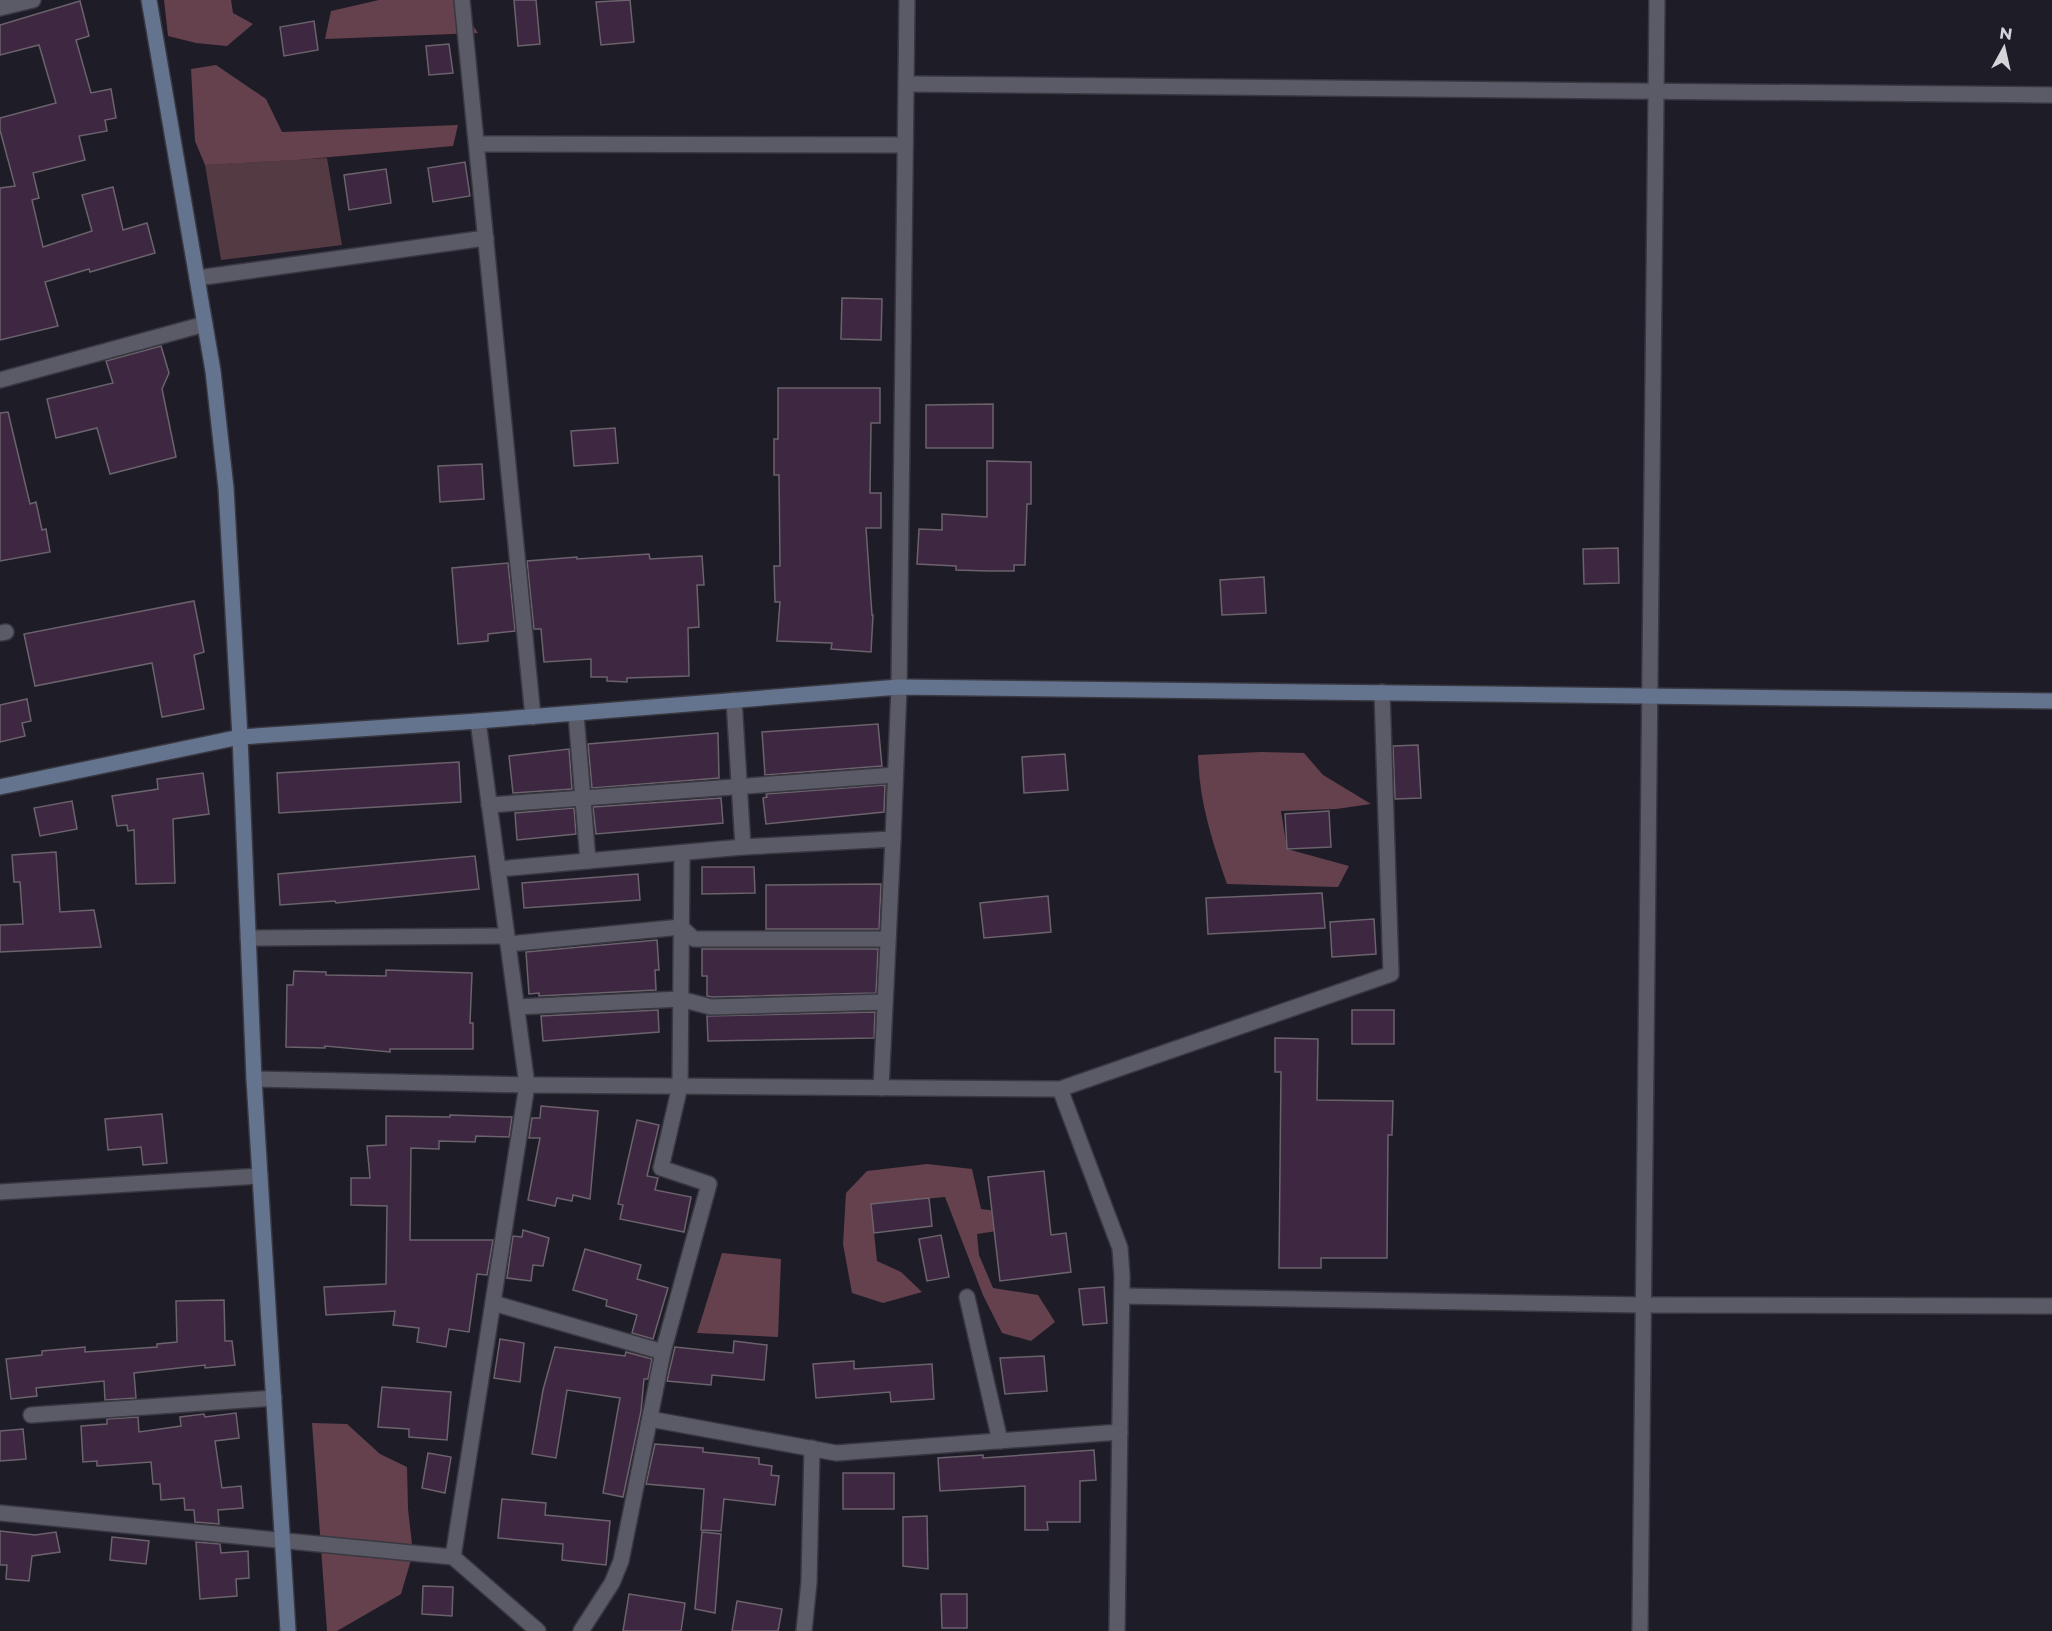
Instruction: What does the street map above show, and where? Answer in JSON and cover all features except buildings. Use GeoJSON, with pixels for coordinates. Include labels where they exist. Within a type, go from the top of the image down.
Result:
{"type":"FeatureCollection","features":[{"type":"Feature","properties":{"kind":"street"},"geometry":{"type":"LineString","coordinates":[[0,8],[33,0]]}},
{"type":"Feature","properties":{"kind":"street"},"geometry":{"type":"LineString","coordinates":[[148,0],[213,371],[226,488],[240,738],[254,1079],[288,1631]]}},
{"type":"Feature","properties":{"kind":"street"},"geometry":{"type":"LineString","coordinates":[[462,0],[533,717]]}},
{"type":"Feature","properties":{"kind":"street"},"geometry":{"type":"LineString","coordinates":[[881,1088],[899,687],[907,0]]}},
{"type":"Feature","properties":{"kind":"street"},"geometry":{"type":"LineString","coordinates":[[1640,1631],[1658,0]]}},
{"type":"Feature","properties":{"kind":"street"},"geometry":{"type":"LineString","coordinates":[[906,84],[2052,95]]}},
{"type":"Feature","properties":{"kind":"street"},"geometry":{"type":"LineString","coordinates":[[477,144],[905,145]]}},
{"type":"Feature","properties":{"kind":"street"},"geometry":{"type":"LineString","coordinates":[[197,278],[486,238]]}},
{"type":"Feature","properties":{"kind":"street"},"geometry":{"type":"LineString","coordinates":[[0,380],[205,324]]}},
{"type":"Feature","properties":{"kind":"street"},"geometry":{"type":"LineString","coordinates":[[0,788],[240,738],[576,714],[899,687],[2052,701]]}},
{"type":"Feature","properties":{"kind":"street"},"geometry":{"type":"LineString","coordinates":[[254,1079],[527,1085],[1060,1089],[1391,974],[1382,692]]}},
{"type":"Feature","properties":{"kind":"street"},"geometry":{"type":"LineString","coordinates":[[734,700],[743,848]]}},
{"type":"Feature","properties":{"kind":"street"},"geometry":{"type":"LineString","coordinates":[[576,714],[588,861]]}},
{"type":"Feature","properties":{"kind":"street"},"geometry":{"type":"LineString","coordinates":[[453,1557],[527,1085],[478,721]]}},
{"type":"Feature","properties":{"kind":"street"},"geometry":{"type":"LineString","coordinates":[[489,805],[896,775]]}},
{"type":"Feature","properties":{"kind":"street"},"geometry":{"type":"LineString","coordinates":[[498,869],[743,848],[893,839]]}},
{"type":"Feature","properties":{"kind":"street"},"geometry":{"type":"LineString","coordinates":[[581,1631],[612,1583],[621,1561],[663,1352],[709,1184],[661,1168],[680,1086],[682,853]]}},
{"type":"Feature","properties":{"kind":"street"},"geometry":{"type":"LineString","coordinates":[[248,938],[507,940],[681,927],[694,939],[888,939]]}},
{"type":"Feature","properties":{"kind":"street"},"geometry":{"type":"LineString","coordinates":[[517,1007],[680,999],[711,1007],[885,1002]]}},
{"type":"Feature","properties":{"kind":"street"},"geometry":{"type":"LineString","coordinates":[[1060,1089],[1120,1248],[1122,1296],[1117,1631]]}},
{"type":"Feature","properties":{"kind":"street"},"geometry":{"type":"LineString","coordinates":[[0,1192],[260,1176]]}},
{"type":"Feature","properties":{"kind":"street"},"geometry":{"type":"LineString","coordinates":[[1122,1296],[1643,1305],[2052,1306]]}},
{"type":"Feature","properties":{"kind":"street"},"geometry":{"type":"LineString","coordinates":[[967,1297],[1000,1441]]}},
{"type":"Feature","properties":{"kind":"street"},"geometry":{"type":"LineString","coordinates":[[493,1303],[663,1352]]}},
{"type":"Feature","properties":{"kind":"street"},"geometry":{"type":"LineString","coordinates":[[31,1415],[274,1398]]}},
{"type":"Feature","properties":{"kind":"street"},"geometry":{"type":"LineString","coordinates":[[650,1419],[836,1453],[1120,1432]]}},
{"type":"Feature","properties":{"kind":"street"},"geometry":{"type":"LineString","coordinates":[[804,1631],[809,1582],[812,1448]]}},
{"type":"Feature","properties":{"kind":"street"},"geometry":{"type":"LineString","coordinates":[[0,1513],[453,1557],[538,1631]]}},
{"type":"Feature","properties":{"kind":"shaded area"},"geometry":{"type":"Polygon","coordinates":[[[164,0],[231,0],[233,13],[253,24],[227,46],[196,43],[168,36],[164,0]]]}},
{"type":"Feature","properties":{"kind":"shaded area"},"geometry":{"type":"Polygon","coordinates":[[[379,0],[462,0],[463,11],[478,33],[325,39],[331,11],[379,0]]]}},
{"type":"Feature","properties":{"kind":"shaded area"},"geometry":{"type":"Polygon","coordinates":[[[216,65],[266,99],[282,132],[458,125],[453,146],[297,160],[205,165],[195,141],[191,69],[216,65]]]}},
{"type":"Feature","properties":{"kind":"shaded area"},"geometry":{"type":"Polygon","coordinates":[[[327,158],[342,245],[221,260],[205,165],[327,158]]]}},
{"type":"Feature","properties":{"kind":"shaded area"},"geometry":{"type":"Polygon","coordinates":[[[1261,752],[1304,753],[1323,775],[1371,804],[1336,809],[1281,811],[1287,849],[1349,866],[1338,887],[1227,884],[1211,836],[1204,805],[1198,755],[1261,752]]]}},
{"type":"Feature","properties":{"kind":"shaded area"},"geometry":{"type":"Polygon","coordinates":[[[927,1164],[972,1169],[981,1209],[1029,1215],[1035,1225],[977,1234],[979,1255],[993,1288],[1038,1295],[1055,1322],[1031,1341],[1002,1333],[983,1295],[945,1197],[871,1204],[877,1261],[901,1272],[922,1292],[883,1303],[852,1293],[843,1244],[846,1193],[867,1171],[927,1164]]]}},
{"type":"Feature","properties":{"kind":"shaded area"},"geometry":{"type":"Polygon","coordinates":[[[722,1253],[781,1259],[778,1337],[697,1333],[722,1253]]]}},
{"type":"Feature","properties":{"kind":"shaded area"},"geometry":{"type":"Polygon","coordinates":[[[312,1423],[347,1424],[380,1454],[407,1467],[408,1509],[413,1553],[401,1594],[337,1631],[327,1631],[312,1423]]]}}]}
